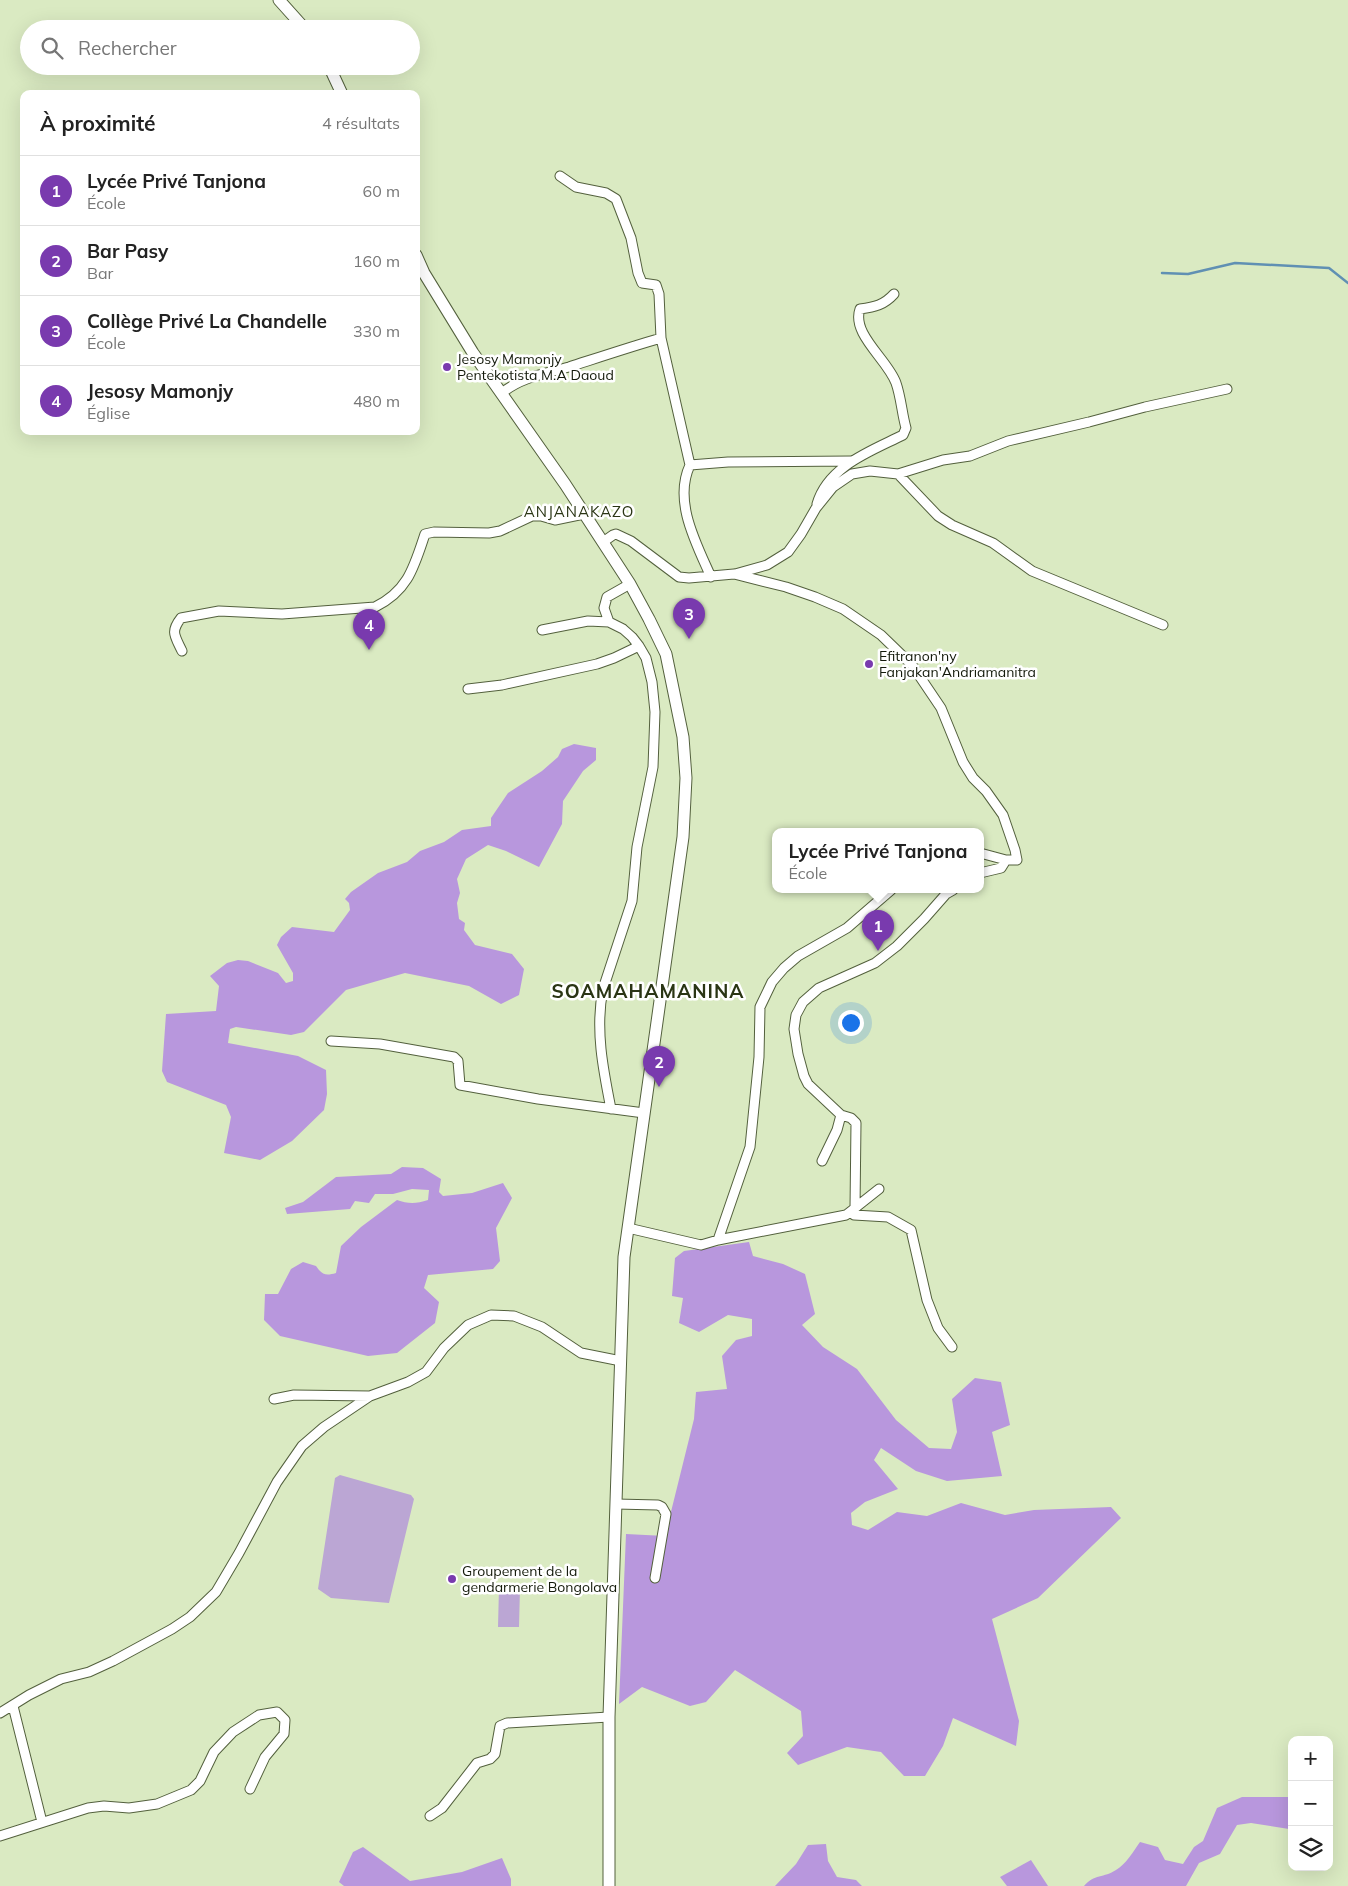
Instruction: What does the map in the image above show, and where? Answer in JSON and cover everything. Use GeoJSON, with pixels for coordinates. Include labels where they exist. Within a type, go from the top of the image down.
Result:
{"type":"FeatureCollection","features":[{"type":"Feature","properties":{"kind":"main road"},"geometry":{"type":"LineString","coordinates":[[279,0],[296,20]]}},
{"type":"Feature","properties":{"kind":"main road"},"geometry":{"type":"LineString","coordinates":[[333,75],[340,90]]}},
{"type":"Feature","properties":{"kind":"main road"},"geometry":{"type":"LineString","coordinates":[[420,274],[630,584],[666,654],[683,737],[686,778],[683,837],[624,1257],[610,1717],[609,1886]]}},
{"type":"Feature","properties":{"kind":"street"},"geometry":{"type":"LineString","coordinates":[[560,176],[576,187],[606,193],[616,199],[631,238],[638,273],[642,283],[656,285],[659,294],[661,338],[690,465],[684,485],[690,529],[711,577]]}},
{"type":"Feature","properties":{"kind":"street"},"geometry":{"type":"LineString","coordinates":[[816,508],[820,492],[851,461],[903,435],[906,428],[896,382],[862,331],[857,317],[860,309],[878,306],[887,302],[894,294]]}},
{"type":"Feature","properties":{"kind":"street"},"geometry":{"type":"LineString","coordinates":[[502,393],[513,384],[528,378],[567,368],[661,338]]}},
{"type":"Feature","properties":{"kind":"street"},"geometry":{"type":"LineString","coordinates":[[603,542],[616,534],[631,541],[679,578],[734,574],[767,565],[788,552],[816,508],[832,488],[852,474],[870,471],[898,474],[942,460],[970,456],[1008,441],[1089,422],[1145,406],[1227,389]]}},
{"type":"Feature","properties":{"kind":"street"},"geometry":{"type":"LineString","coordinates":[[690,465],[728,462],[851,461]]}},
{"type":"Feature","properties":{"kind":"street"},"geometry":{"type":"LineString","coordinates":[[898,474],[938,516],[952,525],[993,544],[1032,571],[1163,626]]}},
{"type":"Feature","properties":{"kind":"street"},"geometry":{"type":"LineString","coordinates":[[182,651],[174,635],[174,626],[181,618],[219,611],[282,614],[375,607],[386,602],[406,582],[416,561],[425,534],[434,532],[489,533],[500,531],[532,516],[555,520],[584,514]]}},
{"type":"Feature","properties":{"kind":"street"},"geometry":{"type":"LineString","coordinates":[[734,574],[786,587],[843,609],[881,635],[912,665],[941,708],[963,762],[972,778],[986,791],[1003,815],[1016,850],[1017,860],[1006,860],[984,853]]}},
{"type":"Feature","properties":{"kind":"street"},"geometry":{"type":"LineString","coordinates":[[609,622],[604,608],[607,597],[630,584]]}},
{"type":"Feature","properties":{"kind":"street"},"geometry":{"type":"LineString","coordinates":[[542,630],[588,621],[609,622],[623,629],[639,646],[646,658],[652,682],[654,712],[653,767],[637,847],[632,901],[600,1002],[600,1053],[610,1109]]}},
{"type":"Feature","properties":{"kind":"street"},"geometry":{"type":"LineString","coordinates":[[468,689],[502,685],[597,664],[639,646]]}},
{"type":"Feature","properties":{"kind":"street"},"geometry":{"type":"LineString","coordinates":[[984,872],[1001,868],[1006,860]]}},
{"type":"Feature","properties":{"kind":"street"},"geometry":{"type":"LineString","coordinates":[[718,1240],[750,1147],[759,1057],[760,1007],[772,982],[798,956],[847,928],[888,893]]}},
{"type":"Feature","properties":{"kind":"street"},"geometry":{"type":"LineString","coordinates":[[948,893],[896,946],[875,963],[818,988],[802,1002],[796,1016],[794,1029],[798,1054],[808,1084],[841,1115],[851,1118],[856,1123],[852,1210],[854,1215],[888,1217],[911,1230],[927,1300],[938,1328],[952,1347]]}},
{"type":"Feature","properties":{"kind":"street"},"geometry":{"type":"LineString","coordinates":[[331,1041],[380,1044],[454,1058],[458,1061],[460,1085],[538,1099],[644,1113]]}},
{"type":"Feature","properties":{"kind":"street"},"geometry":{"type":"LineString","coordinates":[[822,1161],[837,1130],[841,1115]]}},
{"type":"Feature","properties":{"kind":"street"},"geometry":{"type":"LineString","coordinates":[[628,1228],[701,1246],[718,1240],[828,1219],[852,1210],[879,1189]]}},
{"type":"Feature","properties":{"kind":"street"},"geometry":{"type":"LineString","coordinates":[[0,1713],[29,1695],[61,1679],[89,1672],[113,1661],[190,1617],[216,1592],[277,1482],[302,1446],[324,1427],[370,1396],[408,1382],[426,1372],[444,1348],[468,1325],[491,1315],[514,1316],[542,1327],[581,1353],[621,1362]]}},
{"type":"Feature","properties":{"kind":"street"},"geometry":{"type":"LineString","coordinates":[[274,1399],[294,1395],[370,1396]]}},
{"type":"Feature","properties":{"kind":"street"},"geometry":{"type":"LineString","coordinates":[[616,1504],[662,1506],[666,1514],[655,1578]]}},
{"type":"Feature","properties":{"kind":"street"},"geometry":{"type":"LineString","coordinates":[[12,1706],[42,1822]]}},
{"type":"Feature","properties":{"kind":"street"},"geometry":{"type":"LineString","coordinates":[[0,1836],[88,1808],[104,1806],[129,1808],[157,1804],[191,1790],[200,1780],[214,1752],[233,1732],[259,1715],[276,1712],[285,1720],[284,1734],[265,1757],[250,1789]]}},
{"type":"Feature","properties":{"kind":"street"},"geometry":{"type":"LineString","coordinates":[[430,1816],[442,1808],[477,1763],[490,1759],[495,1754],[500,1726],[507,1723],[610,1717]]}},
{"type":"Feature","properties":{"kind":"shaded area"},"geometry":{"type":"Polygon","coordinates":[[[574,744],[596,748],[596,760],[583,771],[563,801],[562,824],[539,867],[506,851],[488,845],[466,859],[457,879],[460,893],[457,903],[459,919],[465,923],[464,930],[475,945],[512,954],[524,969],[519,995],[501,1004],[469,986],[405,973],[346,990],[304,1032],[291,1035],[236,1027],[230,1029],[228,1043],[298,1056],[326,1070],[327,1094],[324,1110],[292,1141],[260,1160],[224,1153],[231,1117],[226,1105],[167,1082],[162,1071],[166,1014],[216,1011],[219,986],[210,976],[227,963],[238,960],[248,961],[278,973],[286,983],[293,981],[293,973],[277,945],[281,937],[292,927],[334,932],[350,910],[349,903],[345,899],[351,892],[378,873],[407,862],[420,851],[444,842],[462,830],[491,826],[491,818],[508,793],[542,771],[558,757],[562,749],[574,744]]]}},
{"type":"Feature","properties":{"kind":"shaded area"},"geometry":{"type":"Polygon","coordinates":[[[402,1167],[423,1168],[441,1179],[439,1192],[443,1196],[472,1193],[503,1183],[512,1198],[496,1228],[500,1261],[493,1269],[428,1275],[424,1288],[439,1302],[435,1323],[397,1353],[368,1356],[280,1336],[264,1320],[265,1294],[278,1294],[291,1269],[303,1262],[316,1266],[324,1274],[336,1273],[341,1246],[361,1227],[397,1200],[412,1203],[428,1200],[429,1190],[412,1189],[393,1194],[375,1194],[369,1203],[355,1201],[350,1209],[287,1214],[285,1208],[303,1202],[336,1177],[391,1174],[402,1167]]]}},
{"type":"Feature","properties":{"kind":"shaded area"},"geometry":{"type":"Polygon","coordinates":[[[749,1242],[753,1256],[783,1264],[805,1274],[815,1314],[802,1325],[823,1347],[857,1369],[896,1420],[929,1448],[951,1449],[957,1432],[952,1399],[975,1378],[1001,1382],[1010,1425],[992,1432],[1002,1476],[947,1481],[916,1471],[881,1448],[874,1460],[898,1489],[865,1502],[851,1513],[852,1525],[868,1530],[897,1512],[927,1516],[961,1503],[1005,1515],[1034,1510],[1111,1507],[1121,1518],[1038,1598],[992,1619],[1019,1721],[1016,1746],[953,1718],[943,1746],[925,1776],[904,1776],[881,1752],[847,1747],[798,1765],[787,1753],[803,1736],[801,1711],[735,1670],[706,1702],[690,1706],[642,1687],[619,1704],[626,1534],[665,1536],[694,1419],[696,1392],[727,1389],[722,1356],[736,1340],[752,1336],[752,1319],[728,1315],[699,1332],[679,1323],[683,1298],[672,1296],[675,1258],[684,1251],[749,1242]]]}},
{"type":"Feature","properties":{"kind":"shaded area"},"geometry":{"type":"Polygon","coordinates":[[[340,1475],[411,1495],[414,1499],[389,1603],[331,1598],[318,1589],[335,1478],[340,1475]]]}},
{"type":"Feature","properties":{"kind":"shaded area"},"geometry":{"type":"Polygon","coordinates":[[[499,1587],[520,1588],[519,1627],[498,1627],[499,1587]]]}},
{"type":"Feature","properties":{"kind":"shaded area"},"geometry":{"type":"Polygon","coordinates":[[[1242,1797],[1288,1797],[1288,1829],[1251,1823],[1237,1825],[1220,1854],[1199,1863],[1186,1886],[1084,1886],[1095,1878],[1120,1867],[1140,1842],[1158,1847],[1165,1860],[1183,1864],[1194,1847],[1203,1841],[1217,1808],[1242,1797]]]}},
{"type":"Feature","properties":{"kind":"shaded area"},"geometry":{"type":"Polygon","coordinates":[[[826,1844],[828,1861],[837,1877],[856,1880],[862,1886],[775,1886],[796,1864],[808,1845],[826,1844]]]}},
{"type":"Feature","properties":{"kind":"shaded area"},"geometry":{"type":"Polygon","coordinates":[[[363,1847],[410,1881],[462,1872],[502,1858],[511,1879],[511,1886],[344,1886],[339,1882],[353,1852],[363,1847]]]}},
{"type":"Feature","properties":{"kind":"shaded area"},"geometry":{"type":"Polygon","coordinates":[[[1031,1860],[1048,1886],[1007,1886],[1000,1877],[1031,1860]]]}},
{"type":"Feature","properties":{"kind":"waterway"},"geometry":{"type":"LineString","coordinates":[[1162,273],[1188,274],[1235,263],[1329,268],[1348,283]]}},
{"type":"Feature","properties":{"kind":"place","name":"Jesosy Mamonjy Pentekotista M.A Daoud"},"geometry":{"type":"Point","coordinates":[447,367]}},
{"type":"Feature","properties":{"kind":"place","name":"Collège Privé La Chandelle"},"geometry":{"type":"Point","coordinates":[689,639]}},
{"type":"Feature","properties":{"kind":"place","name":"Jesosy Mamonjy"},"geometry":{"type":"Point","coordinates":[369,650]}},
{"type":"Feature","properties":{"kind":"place","name":"Efitranon'ny Fanjakan'Andriamanitra"},"geometry":{"type":"Point","coordinates":[869,664]}},
{"type":"Feature","properties":{"kind":"place","name":"Lycée Privé Tanjona"},"geometry":{"type":"Point","coordinates":[878,951]}},
{"type":"Feature","properties":{"kind":"place","name":"Bar Pasy"},"geometry":{"type":"Point","coordinates":[659,1087]}},
{"type":"Feature","properties":{"kind":"place","name":"Groupement de la gendarmerie Bongolava"},"geometry":{"type":"Point","coordinates":[452,1579]}},
{"type":"Feature","properties":{"kind":"district","name":"ANJANAKAZO"},"geometry":{"type":"Point","coordinates":[579,512]}},
{"type":"Feature","properties":{"kind":"district","name":"SOAMAHAMANINA"},"geometry":{"type":"Point","coordinates":[648,991]}}]}
